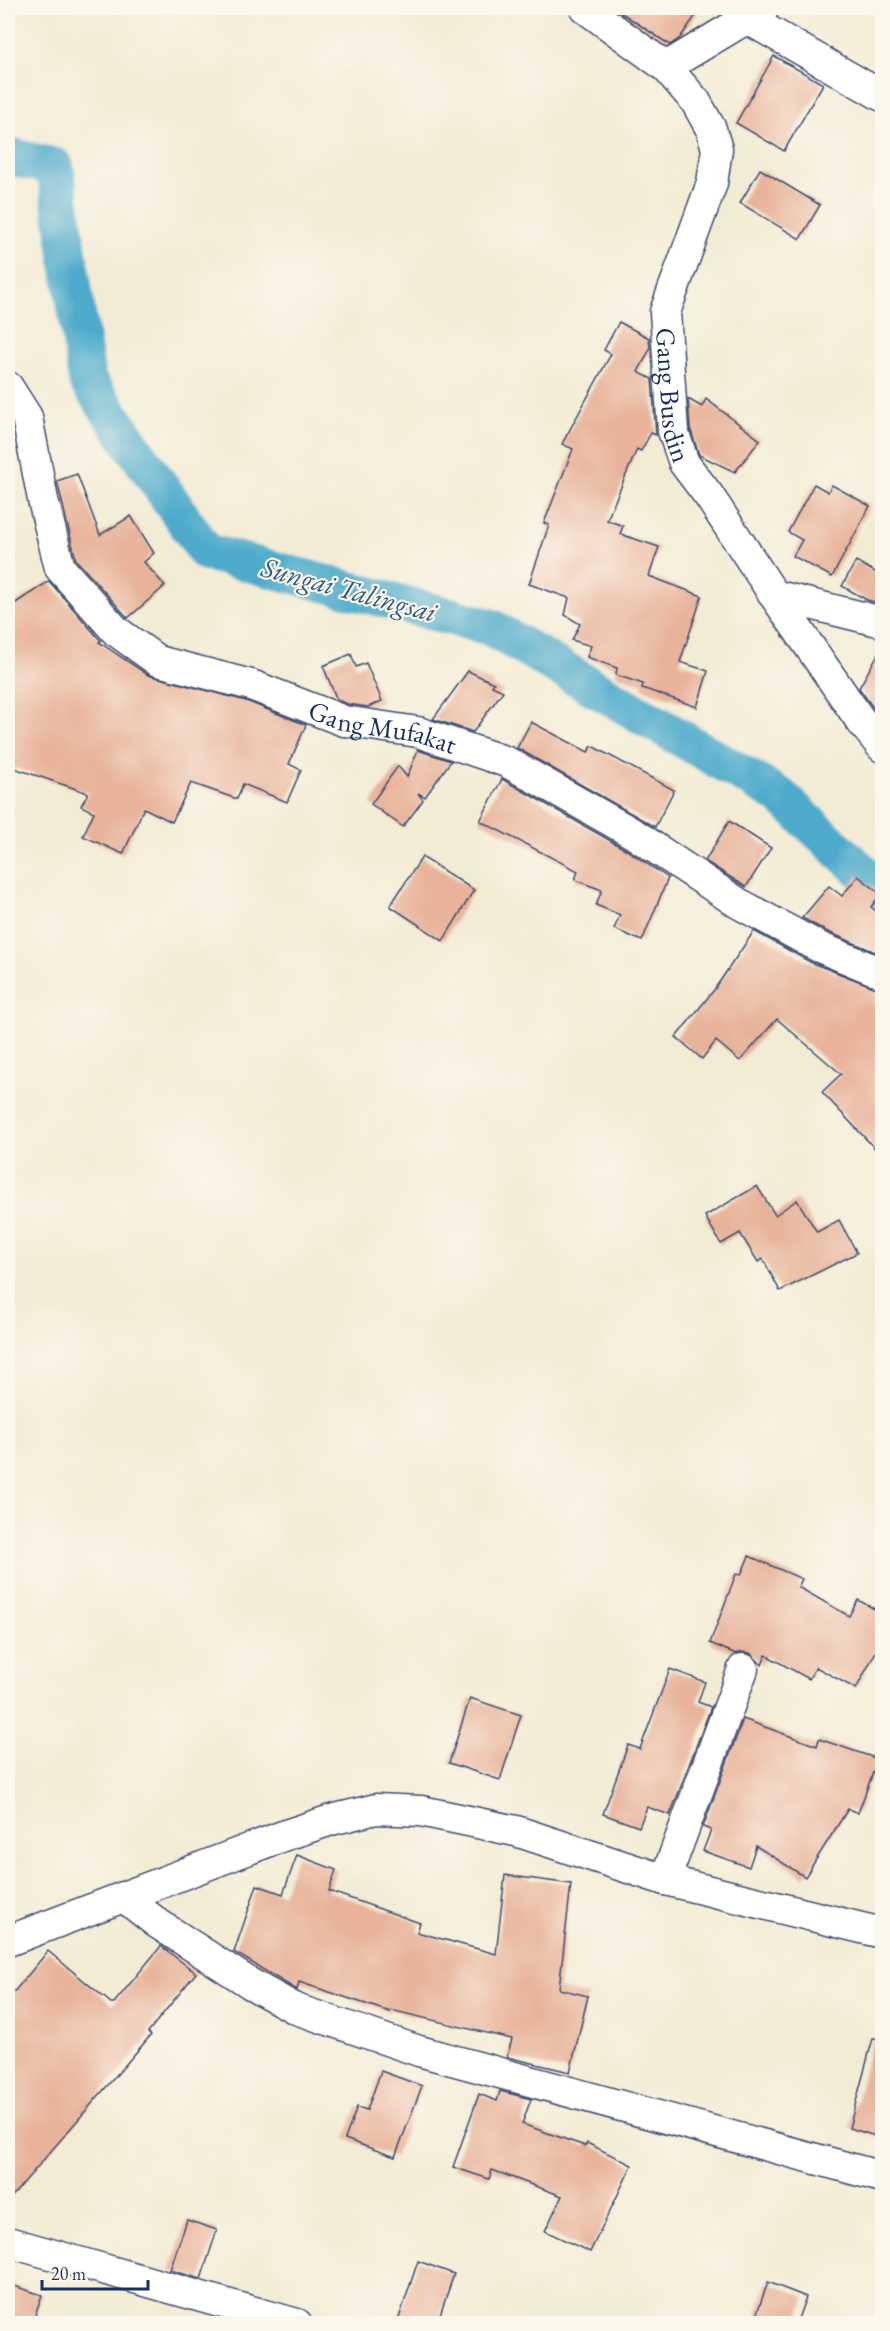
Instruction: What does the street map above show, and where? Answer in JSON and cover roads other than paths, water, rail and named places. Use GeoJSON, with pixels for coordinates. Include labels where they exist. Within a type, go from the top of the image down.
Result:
{"type":"FeatureCollection","features":[{"type":"Feature","properties":{"kind":"street","name":"Gang Busdin"},"geometry":{"type":"LineString","coordinates":[[585,8],[666,67],[696,102],[711,129],[717,149],[712,183],[665,312],[673,431],[684,463],[738,537],[774,595],[861,721],[882,747]]}},
{"type":"Feature","properties":{"kind":"street"},"geometry":{"type":"LineString","coordinates":[[666,67],[757,13],[882,96]]}},
{"type":"Feature","properties":{"kind":"street","name":"Gang Mufakat"},"geometry":{"type":"LineString","coordinates":[[8,387],[27,417],[43,500],[60,568],[116,632],[158,661],[251,684],[344,721],[418,732],[507,762],[634,834],[738,903],[819,947],[882,973]]}},
{"type":"Feature","properties":{"kind":"street"},"geometry":{"type":"LineString","coordinates":[[774,595],[882,622]]}},
{"type":"Feature","properties":{"kind":"street"},"geometry":{"type":"LineString","coordinates":[[665,1880],[743,1669]]}},
{"type":"Feature","properties":{"kind":"street"},"geometry":{"type":"LineString","coordinates":[[8,1941],[283,1836],[331,1820],[376,1809],[421,1811],[516,1831],[665,1880],[882,1933]]}},
{"type":"Feature","properties":{"kind":"street"},"geometry":{"type":"LineString","coordinates":[[124,1897],[157,1923],[251,1984],[296,2009],[419,2051],[882,2177]]}},
{"type":"Feature","properties":{"kind":"street"},"geometry":{"type":"LineString","coordinates":[[8,2242],[297,2324]]}},
{"type":"Feature","properties":{"kind":"waterway","name":"Sungai Talingsai"},"geometry":{"type":"LineString","coordinates":[[8,156],[55,167],[87,380],[206,552],[490,627],[780,796],[882,890]]}}]}
